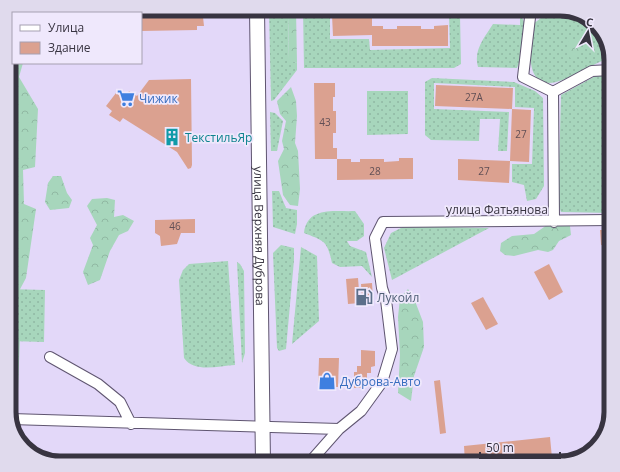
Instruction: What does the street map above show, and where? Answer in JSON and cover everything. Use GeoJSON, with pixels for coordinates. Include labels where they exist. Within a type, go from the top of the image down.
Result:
{"type":"FeatureCollection","features":[{"type":"Feature","properties":{"kind":"main road","name":"улица Верхняя Дуброва"},"geometry":{"type":"LineString","coordinates":[[256,16],[263,456]]}},
{"type":"Feature","properties":{"kind":"street"},"geometry":{"type":"LineString","coordinates":[[530,16],[523,77],[553,92]]}},
{"type":"Feature","properties":{"kind":"street"},"geometry":{"type":"LineString","coordinates":[[553,92],[592,71],[604,70]]}},
{"type":"Feature","properties":{"kind":"street"},"geometry":{"type":"LineString","coordinates":[[553,92],[554,222]]}},
{"type":"Feature","properties":{"kind":"street","name":"улица Фатьянова"},"geometry":{"type":"LineString","coordinates":[[339,429],[361,410],[382,382],[392,349],[386,300],[382,288],[375,238],[383,222],[554,222],[604,220]]}},
{"type":"Feature","properties":{"kind":"street"},"geometry":{"type":"LineString","coordinates":[[50,357],[98,384],[120,402],[131,424]]}},
{"type":"Feature","properties":{"kind":"street"},"geometry":{"type":"LineString","coordinates":[[17,419],[131,424],[339,429]]}},
{"type":"Feature","properties":{"kind":"street"},"geometry":{"type":"LineString","coordinates":[[315,456],[339,429]]}},
{"type":"Feature","properties":{"kind":"green space"},"geometry":{"type":"Polygon","coordinates":[[[269,16],[288,16],[289,59],[297,63],[297,70],[274,100],[271,101],[269,16]]]}},
{"type":"Feature","properties":{"kind":"green space"},"geometry":{"type":"Polygon","coordinates":[[[288,16],[296,16],[297,63],[289,60],[288,16]]]}},
{"type":"Feature","properties":{"kind":"green space"},"geometry":{"type":"Polygon","coordinates":[[[303,16],[310,16],[310,18],[330,18],[330,39],[369,39],[370,50],[450,48],[449,16],[460,16],[461,64],[454,68],[304,68],[303,16]]]}},
{"type":"Feature","properties":{"kind":"green space"},"geometry":{"type":"Polygon","coordinates":[[[520,16],[521,16],[525,24],[521,58],[517,68],[478,67],[478,49],[493,24],[520,25],[520,16]]]}},
{"type":"Feature","properties":{"kind":"green space"},"geometry":{"type":"Polygon","coordinates":[[[544,16],[569,17],[582,22],[587,25],[597,36],[602,46],[604,60],[569,78],[556,82],[545,83],[538,79],[533,72],[531,63],[530,52],[533,24],[544,16]]]}},
{"type":"Feature","properties":{"kind":"green space"},"geometry":{"type":"Polygon","coordinates":[[[579,40],[582,51],[571,59],[566,49],[569,41],[579,40]]]}},
{"type":"Feature","properties":{"kind":"green space"},"geometry":{"type":"Polygon","coordinates":[[[16,64],[23,64],[19,77],[38,109],[35,167],[23,170],[24,204],[36,209],[26,278],[16,299],[16,64]]]}},
{"type":"Feature","properties":{"kind":"green space"},"geometry":{"type":"Polygon","coordinates":[[[599,74],[604,74],[604,213],[561,212],[558,204],[561,95],[599,74]]]}},
{"type":"Feature","properties":{"kind":"green space"},"geometry":{"type":"Polygon","coordinates":[[[432,78],[514,82],[535,91],[543,98],[544,186],[536,199],[527,201],[524,185],[512,182],[512,164],[532,164],[534,108],[515,107],[515,87],[434,83],[434,109],[509,112],[507,151],[498,151],[500,119],[480,119],[479,141],[431,140],[425,135],[425,82],[432,78]]]}},
{"type":"Feature","properties":{"kind":"green space"},"geometry":{"type":"Polygon","coordinates":[[[291,87],[296,101],[297,116],[295,143],[298,151],[300,189],[298,206],[290,205],[283,195],[278,161],[284,149],[282,141],[286,121],[280,114],[277,101],[291,87]]]}},
{"type":"Feature","properties":{"kind":"green space"},"geometry":{"type":"Polygon","coordinates":[[[367,91],[408,91],[408,134],[367,135],[367,91]]]}},
{"type":"Feature","properties":{"kind":"green space"},"geometry":{"type":"Polygon","coordinates":[[[270,112],[275,113],[283,121],[277,151],[271,151],[270,112]]]}},
{"type":"Feature","properties":{"kind":"green space"},"geometry":{"type":"Polygon","coordinates":[[[53,176],[61,176],[67,193],[72,200],[69,208],[50,210],[45,202],[48,183],[53,176]]]}},
{"type":"Feature","properties":{"kind":"green space"},"geometry":{"type":"Polygon","coordinates":[[[272,191],[279,191],[286,208],[297,210],[295,234],[273,227],[272,191]]]}},
{"type":"Feature","properties":{"kind":"green space"},"geometry":{"type":"Polygon","coordinates":[[[107,198],[115,200],[114,217],[123,215],[134,221],[128,231],[119,235],[110,251],[100,280],[88,285],[83,272],[93,245],[90,238],[97,225],[87,206],[92,199],[107,198]]]}},
{"type":"Feature","properties":{"kind":"green space"},"geometry":{"type":"Polygon","coordinates":[[[331,211],[355,211],[364,224],[364,236],[357,241],[347,241],[350,246],[366,252],[372,277],[362,266],[340,267],[332,263],[324,242],[304,233],[306,224],[310,218],[316,214],[331,211]]]}},
{"type":"Feature","properties":{"kind":"green space"},"geometry":{"type":"Polygon","coordinates":[[[547,225],[570,226],[571,235],[559,241],[553,250],[548,252],[538,250],[514,256],[505,255],[500,251],[501,243],[512,236],[534,234],[547,225]]]}},
{"type":"Feature","properties":{"kind":"green space"},"geometry":{"type":"Polygon","coordinates":[[[405,226],[489,228],[392,280],[384,248],[391,233],[405,226]]]}},
{"type":"Feature","properties":{"kind":"green space"},"geometry":{"type":"Polygon","coordinates":[[[281,245],[294,248],[294,260],[286,349],[279,351],[277,348],[273,253],[281,245]]]}},
{"type":"Feature","properties":{"kind":"green space"},"geometry":{"type":"Polygon","coordinates":[[[301,247],[317,256],[319,321],[292,344],[301,247]]]}},
{"type":"Feature","properties":{"kind":"green space"},"geometry":{"type":"Polygon","coordinates":[[[228,261],[235,365],[207,368],[194,366],[188,363],[184,358],[179,280],[183,270],[189,264],[228,261]]]}},
{"type":"Feature","properties":{"kind":"green space"},"geometry":{"type":"Polygon","coordinates":[[[237,262],[244,271],[245,353],[242,363],[237,262]]]}},
{"type":"Feature","properties":{"kind":"green space"},"geometry":{"type":"Polygon","coordinates":[[[16,289],[45,290],[44,342],[16,341],[16,289]]]}},
{"type":"Feature","properties":{"kind":"green space"},"geometry":{"type":"Polygon","coordinates":[[[408,289],[415,301],[423,322],[424,347],[414,376],[411,401],[398,393],[400,355],[398,317],[400,298],[408,289]]]}},
{"type":"Feature","properties":{"kind":"green space"},"geometry":{"type":"Polygon","coordinates":[[[16,329],[20,335],[18,390],[16,390],[16,329]]]}},
{"type":"Feature","properties":{"kind":"building"},"geometry":{"type":"Polygon","coordinates":[[[142,16],[208,16],[203,17],[204,26],[197,26],[197,30],[142,31],[142,16]]]}},
{"type":"Feature","properties":{"kind":"building"},"geometry":{"type":"Polygon","coordinates":[[[332,16],[359,18],[359,16],[372,16],[372,26],[383,26],[383,29],[397,29],[397,26],[421,26],[421,29],[434,29],[434,26],[448,25],[448,46],[372,46],[372,35],[333,36],[332,16]]]}},
{"type":"Feature","properties":{"kind":"building","name":"ТекстильЯр"},"geometry":{"type":"Polygon","coordinates":[[[191,79],[192,165],[191,168],[188,169],[177,152],[123,118],[120,122],[109,115],[112,111],[106,106],[116,93],[124,99],[129,91],[137,96],[149,80],[191,79]]]}},
{"type":"Feature","properties":{"kind":"building"},"geometry":{"type":"Polygon","coordinates":[[[314,83],[335,83],[333,111],[336,111],[336,133],[333,133],[333,148],[337,148],[337,159],[315,159],[314,83]]]}},
{"type":"Feature","properties":{"kind":"building"},"geometry":{"type":"Polygon","coordinates":[[[436,85],[513,88],[512,109],[435,106],[436,85]]]}},
{"type":"Feature","properties":{"kind":"building"},"geometry":{"type":"Polygon","coordinates":[[[512,109],[531,110],[529,162],[510,161],[512,109]]]}},
{"type":"Feature","properties":{"kind":"building"},"geometry":{"type":"Polygon","coordinates":[[[399,158],[413,158],[413,179],[337,180],[337,159],[351,159],[351,162],[360,162],[360,159],[384,159],[384,162],[399,161],[399,158]]]}},
{"type":"Feature","properties":{"kind":"building"},"geometry":{"type":"Polygon","coordinates":[[[458,159],[510,161],[509,183],[458,180],[458,159]]]}},
{"type":"Feature","properties":{"kind":"building"},"geometry":{"type":"Polygon","coordinates":[[[195,219],[195,233],[181,233],[177,244],[161,246],[160,236],[155,233],[155,220],[195,219]]]}},
{"type":"Feature","properties":{"kind":"building"},"geometry":{"type":"Polygon","coordinates":[[[600,230],[604,230],[604,245],[601,245],[600,230]]]}},
{"type":"Feature","properties":{"kind":"building"},"geometry":{"type":"Polygon","coordinates":[[[549,264],[563,292],[549,300],[534,272],[549,264]]]}},
{"type":"Feature","properties":{"kind":"building"},"geometry":{"type":"Polygon","coordinates":[[[358,278],[360,303],[348,304],[346,279],[358,278]]]}},
{"type":"Feature","properties":{"kind":"building"},"geometry":{"type":"Polygon","coordinates":[[[372,283],[373,299],[362,300],[361,284],[372,283]]]}},
{"type":"Feature","properties":{"kind":"building"},"geometry":{"type":"Polygon","coordinates":[[[483,297],[498,324],[486,330],[471,303],[483,297]]]}},
{"type":"Feature","properties":{"kind":"building"},"geometry":{"type":"Polygon","coordinates":[[[361,350],[375,351],[375,366],[371,367],[371,373],[367,373],[367,380],[363,380],[363,388],[354,388],[354,372],[357,372],[357,366],[361,366],[361,350]]]}},
{"type":"Feature","properties":{"kind":"building"},"geometry":{"type":"Polygon","coordinates":[[[319,358],[339,358],[338,387],[318,387],[319,358]]]}},
{"type":"Feature","properties":{"kind":"building"},"geometry":{"type":"Polygon","coordinates":[[[440,380],[446,433],[440,434],[434,381],[440,380]]]}},
{"type":"Feature","properties":{"kind":"building"},"geometry":{"type":"Polygon","coordinates":[[[550,437],[552,456],[465,456],[464,446],[550,437]]]}},
{"type":"Feature","properties":{"kind":"place","name":"Чижик"},"geometry":{"type":"Point","coordinates":[126,98]}},
{"type":"Feature","properties":{"kind":"place","name":"ТекстильЯр"},"geometry":{"type":"Point","coordinates":[172,137]}},
{"type":"Feature","properties":{"kind":"place","name":"Лукойл"},"geometry":{"type":"Point","coordinates":[364,297]}},
{"type":"Feature","properties":{"kind":"place","name":"Дуброва-Авто"},"geometry":{"type":"Point","coordinates":[327,381]}}]}
